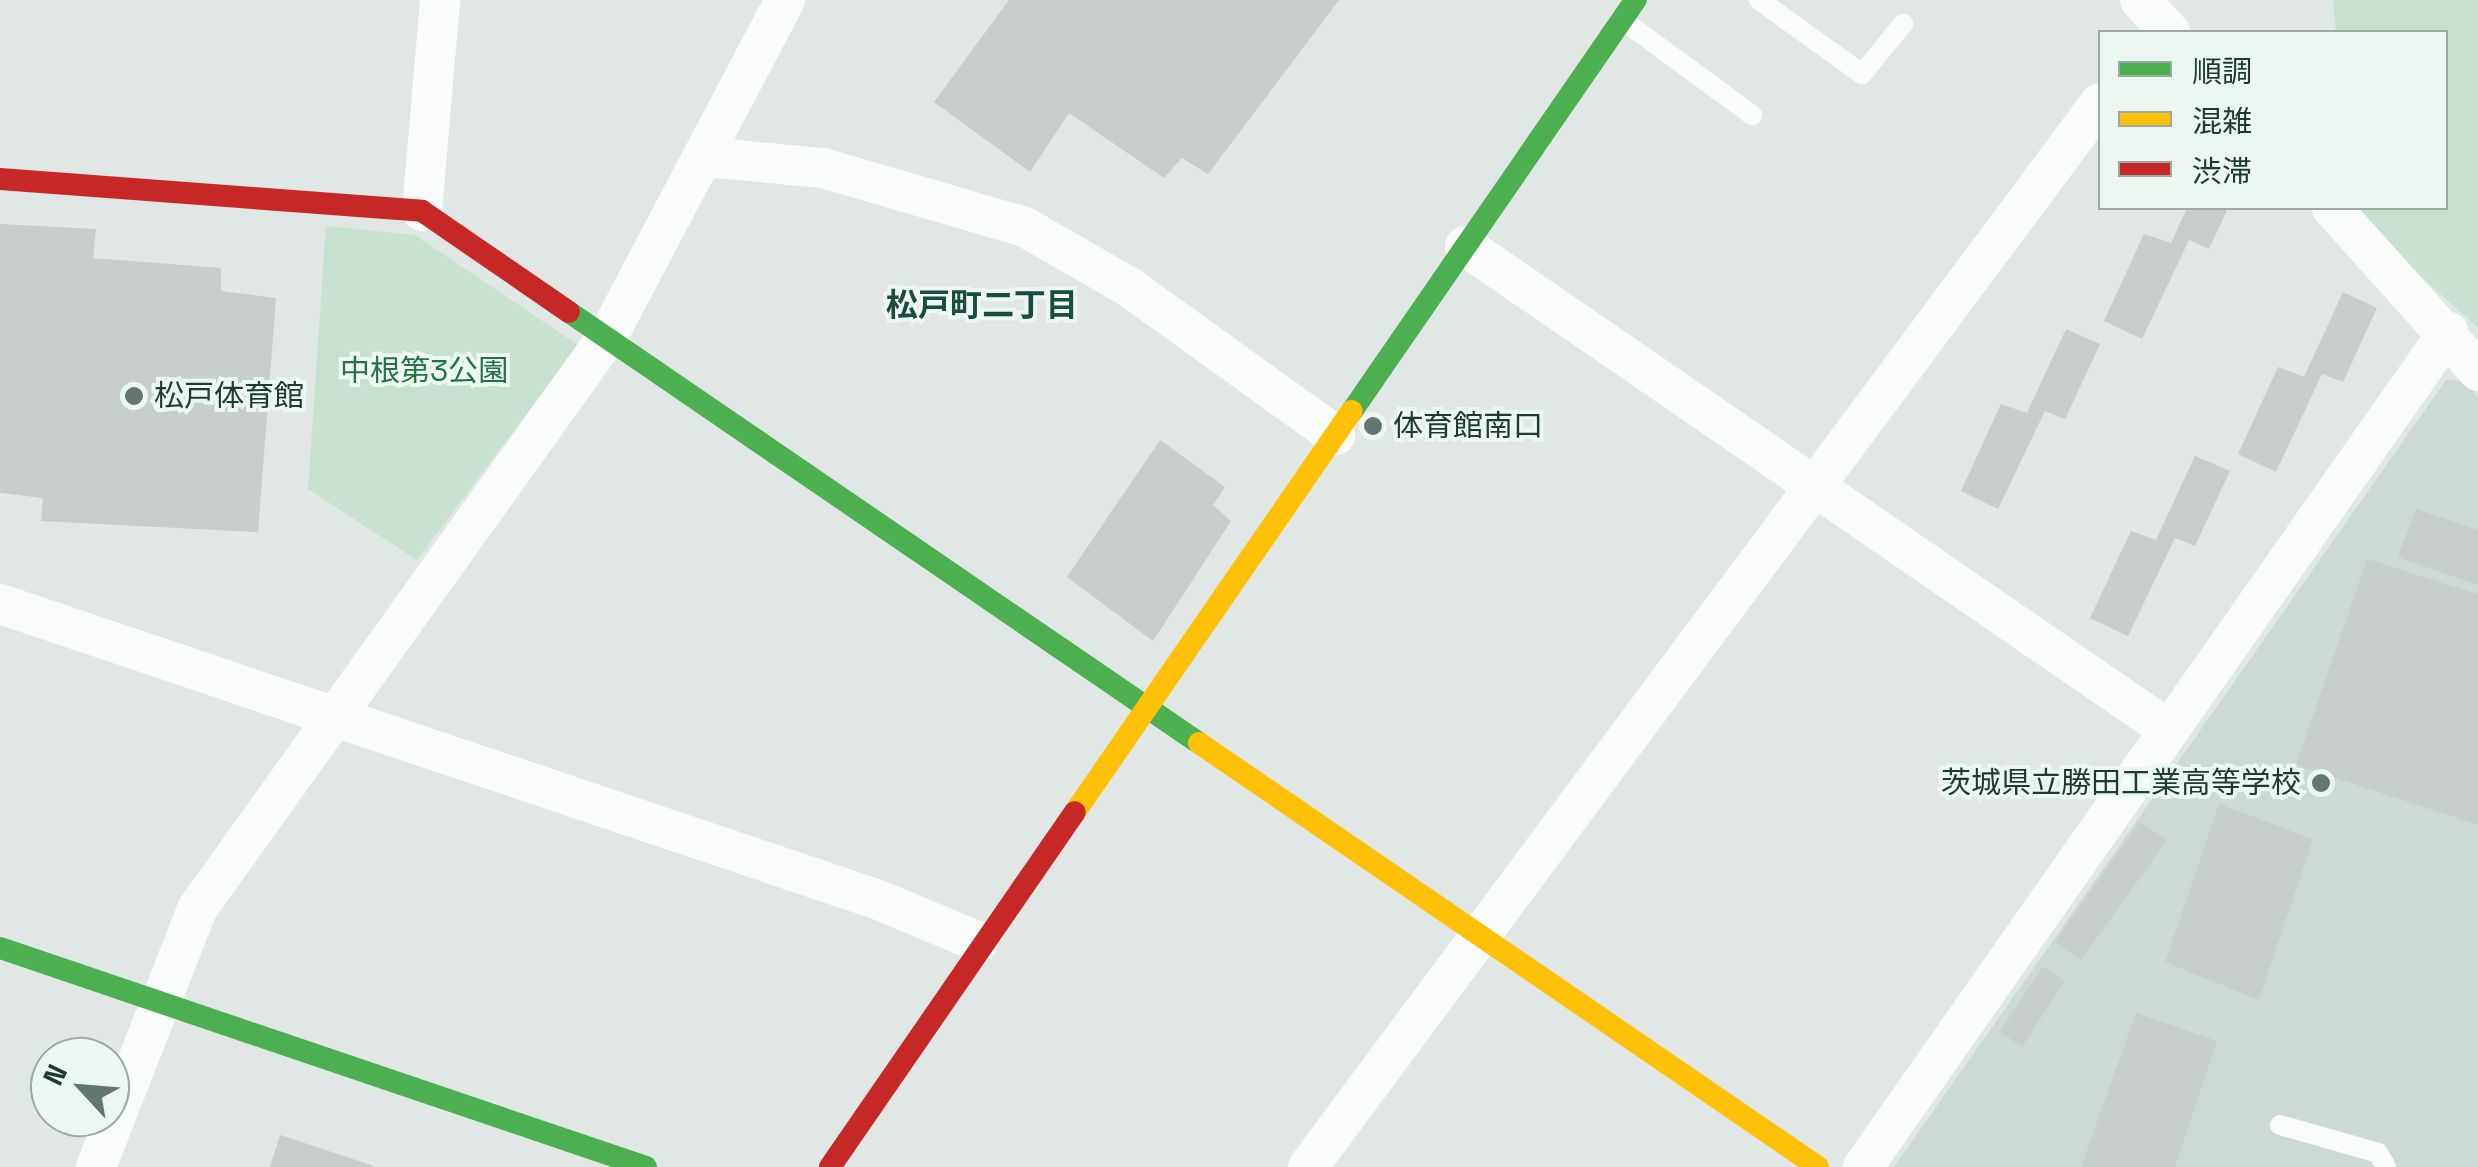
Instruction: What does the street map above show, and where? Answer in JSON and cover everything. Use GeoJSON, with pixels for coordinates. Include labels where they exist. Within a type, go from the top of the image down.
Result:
{"type":"FeatureCollection","features":[{"type":"Feature","properties":{"kind":"street"},"geometry":{"type":"LineString","coordinates":[[422,211],[440,0]]}},
{"type":"Feature","properties":{"kind":"street"},"geometry":{"type":"LineString","coordinates":[[96,1167],[197,909],[608,336],[706,157],[785,0]]}},
{"type":"Feature","properties":{"kind":"street"},"geometry":{"type":"LineString","coordinates":[[830,1167],[979,942],[1636,0]]}},
{"type":"Feature","properties":{"kind":"street"},"geometry":{"type":"LineString","coordinates":[[1308,1167],[1477,932],[2098,106]]}},
{"type":"Feature","properties":{"kind":"street"},"geometry":{"type":"LineString","coordinates":[[706,157],[823,168],[1024,227],[1130,287],[1335,435]]}},
{"type":"Feature","properties":{"kind":"street"},"geometry":{"type":"LineString","coordinates":[[0,178],[422,211],[1818,1167]]}},
{"type":"Feature","properties":{"kind":"street"},"geometry":{"type":"LineString","coordinates":[[2334,210],[2448,332],[2478,372]]}},
{"type":"Feature","properties":{"kind":"street"},"geometry":{"type":"LineString","coordinates":[[1465,246],[2169,730]]}},
{"type":"Feature","properties":{"kind":"street"},"geometry":{"type":"LineString","coordinates":[[1862,1167],[2448,332]]}},
{"type":"Feature","properties":{"kind":"street"},"geometry":{"type":"LineString","coordinates":[[0,604],[879,900],[979,942]]}},
{"type":"Feature","properties":{"kind":"street"},"geometry":{"type":"LineString","coordinates":[[0,948],[646,1167]]}},
{"type":"Feature","properties":{"kind":"lane"},"geometry":{"type":"LineString","coordinates":[[1759,0],[1862,74],[1903,24]]}},
{"type":"Feature","properties":{"kind":"lane"},"geometry":{"type":"LineString","coordinates":[[1622,20],[1752,114]]}},
{"type":"Feature","properties":{"kind":"lane"},"geometry":{"type":"LineString","coordinates":[[2280,1125],[2378,1153],[2386,1167]]}},
{"type":"Feature","properties":{"kind":"shaded area","name":"茨城県立勝田工業高等学校"},"geometry":{"type":"Polygon","coordinates":[[[2446,380],[2467,381],[2478,399],[2478,1167],[1894,1167],[2446,380]]]}},
{"type":"Feature","properties":{"kind":"green space"},"geometry":{"type":"Polygon","coordinates":[[[2333,0],[2478,0],[2478,328],[2356,217],[2355,210],[2448,210],[2448,30],[2336,30],[2333,0]]]}},
{"type":"Feature","properties":{"kind":"green space","name":"中根第3公園"},"geometry":{"type":"Polygon","coordinates":[[[326,226],[415,235],[578,345],[417,560],[308,489],[326,226]]]}},
{"type":"Feature","properties":{"kind":"building"},"geometry":{"type":"Polygon","coordinates":[[[1009,0],[1339,0],[1208,174],[1182,158],[1164,178],[1069,113],[1030,172],[934,102],[1009,0]]]}},
{"type":"Feature","properties":{"kind":"building"},"geometry":{"type":"Polygon","coordinates":[[[2186,210],[2227,210],[2209,249],[2189,240],[2142,339],[2104,321],[2144,234],[2171,243],[2186,210]]]}},
{"type":"Feature","properties":{"kind":"building","name":"松戸体育館"},"geometry":{"type":"Polygon","coordinates":[[[0,224],[96,229],[93,258],[221,268],[221,291],[276,298],[258,532],[41,521],[43,498],[0,493],[0,224]]]}},
{"type":"Feature","properties":{"kind":"building"},"geometry":{"type":"Polygon","coordinates":[[[2343,292],[2377,308],[2343,382],[2322,374],[2276,472],[2238,454],[2278,367],[2304,377],[2343,292]]]}},
{"type":"Feature","properties":{"kind":"building"},"geometry":{"type":"Polygon","coordinates":[[[2066,329],[2100,344],[2065,419],[2045,411],[1998,509],[1961,491],[2001,404],[2027,413],[2066,329]]]}},
{"type":"Feature","properties":{"kind":"building"},"geometry":{"type":"Polygon","coordinates":[[[1160,440],[1225,487],[1213,505],[1231,521],[1153,641],[1067,577],[1160,440]]]}},
{"type":"Feature","properties":{"kind":"building"},"geometry":{"type":"Polygon","coordinates":[[[2195,456],[2230,471],[2195,546],[2175,538],[2128,636],[2090,618],[2131,531],[2156,540],[2195,456]]]}},
{"type":"Feature","properties":{"kind":"building"},"geometry":{"type":"Polygon","coordinates":[[[2416,509],[2478,530],[2478,585],[2398,557],[2416,509]]]}},
{"type":"Feature","properties":{"kind":"building"},"geometry":{"type":"Polygon","coordinates":[[[2367,559],[2478,594],[2478,825],[2296,765],[2367,559]]]}},
{"type":"Feature","properties":{"kind":"building"},"geometry":{"type":"Polygon","coordinates":[[[2219,804],[2313,839],[2259,1000],[2165,962],[2219,804]]]}},
{"type":"Feature","properties":{"kind":"building"},"geometry":{"type":"Polygon","coordinates":[[[2140,822],[2167,840],[2081,960],[2055,942],[2140,822]]]}},
{"type":"Feature","properties":{"kind":"building"},"geometry":{"type":"Polygon","coordinates":[[[2043,966],[2065,981],[2022,1047],[2000,1032],[2043,966]]]}},
{"type":"Feature","properties":{"kind":"building"},"geometry":{"type":"Polygon","coordinates":[[[2136,1013],[2217,1041],[2175,1167],[2081,1167],[2136,1013]]]}},
{"type":"Feature","properties":{"kind":"building"},"geometry":{"type":"Polygon","coordinates":[[[280,1135],[374,1166],[374,1167],[270,1167],[280,1135]]]}},
{"type":"Feature","properties":{"kind":"traffic: fast"},"geometry":{"type":"LineString","coordinates":[[1352,411],[1636,0]]}},
{"type":"Feature","properties":{"kind":"traffic: fast"},"geometry":{"type":"LineString","coordinates":[[569,312],[1199,743]]}},
{"type":"Feature","properties":{"kind":"traffic: fast"},"geometry":{"type":"LineString","coordinates":[[0,948],[646,1167]]}},
{"type":"Feature","properties":{"kind":"traffic: slow"},"geometry":{"type":"LineString","coordinates":[[1075,812],[1352,411]]}},
{"type":"Feature","properties":{"kind":"traffic: slow"},"geometry":{"type":"LineString","coordinates":[[1199,743],[1818,1167]]}},
{"type":"Feature","properties":{"kind":"traffic: jam"},"geometry":{"type":"LineString","coordinates":[[0,179],[422,211],[569,312]]}},
{"type":"Feature","properties":{"kind":"traffic: jam"},"geometry":{"type":"LineString","coordinates":[[830,1167],[1075,812]]}},
{"type":"Feature","properties":{"kind":"place","name":"松戸体育館"},"geometry":{"type":"Point","coordinates":[134,396]}},
{"type":"Feature","properties":{"kind":"place","name":"体育館南口"},"geometry":{"type":"Point","coordinates":[1373,426]}},
{"type":"Feature","properties":{"kind":"place","name":"茨城県立勝田工業高等学校"},"geometry":{"type":"Point","coordinates":[2321,783]}},
{"type":"Feature","properties":{"kind":"district","name":"松戸町二丁目"},"geometry":{"type":"Point","coordinates":[982,305]}}]}
